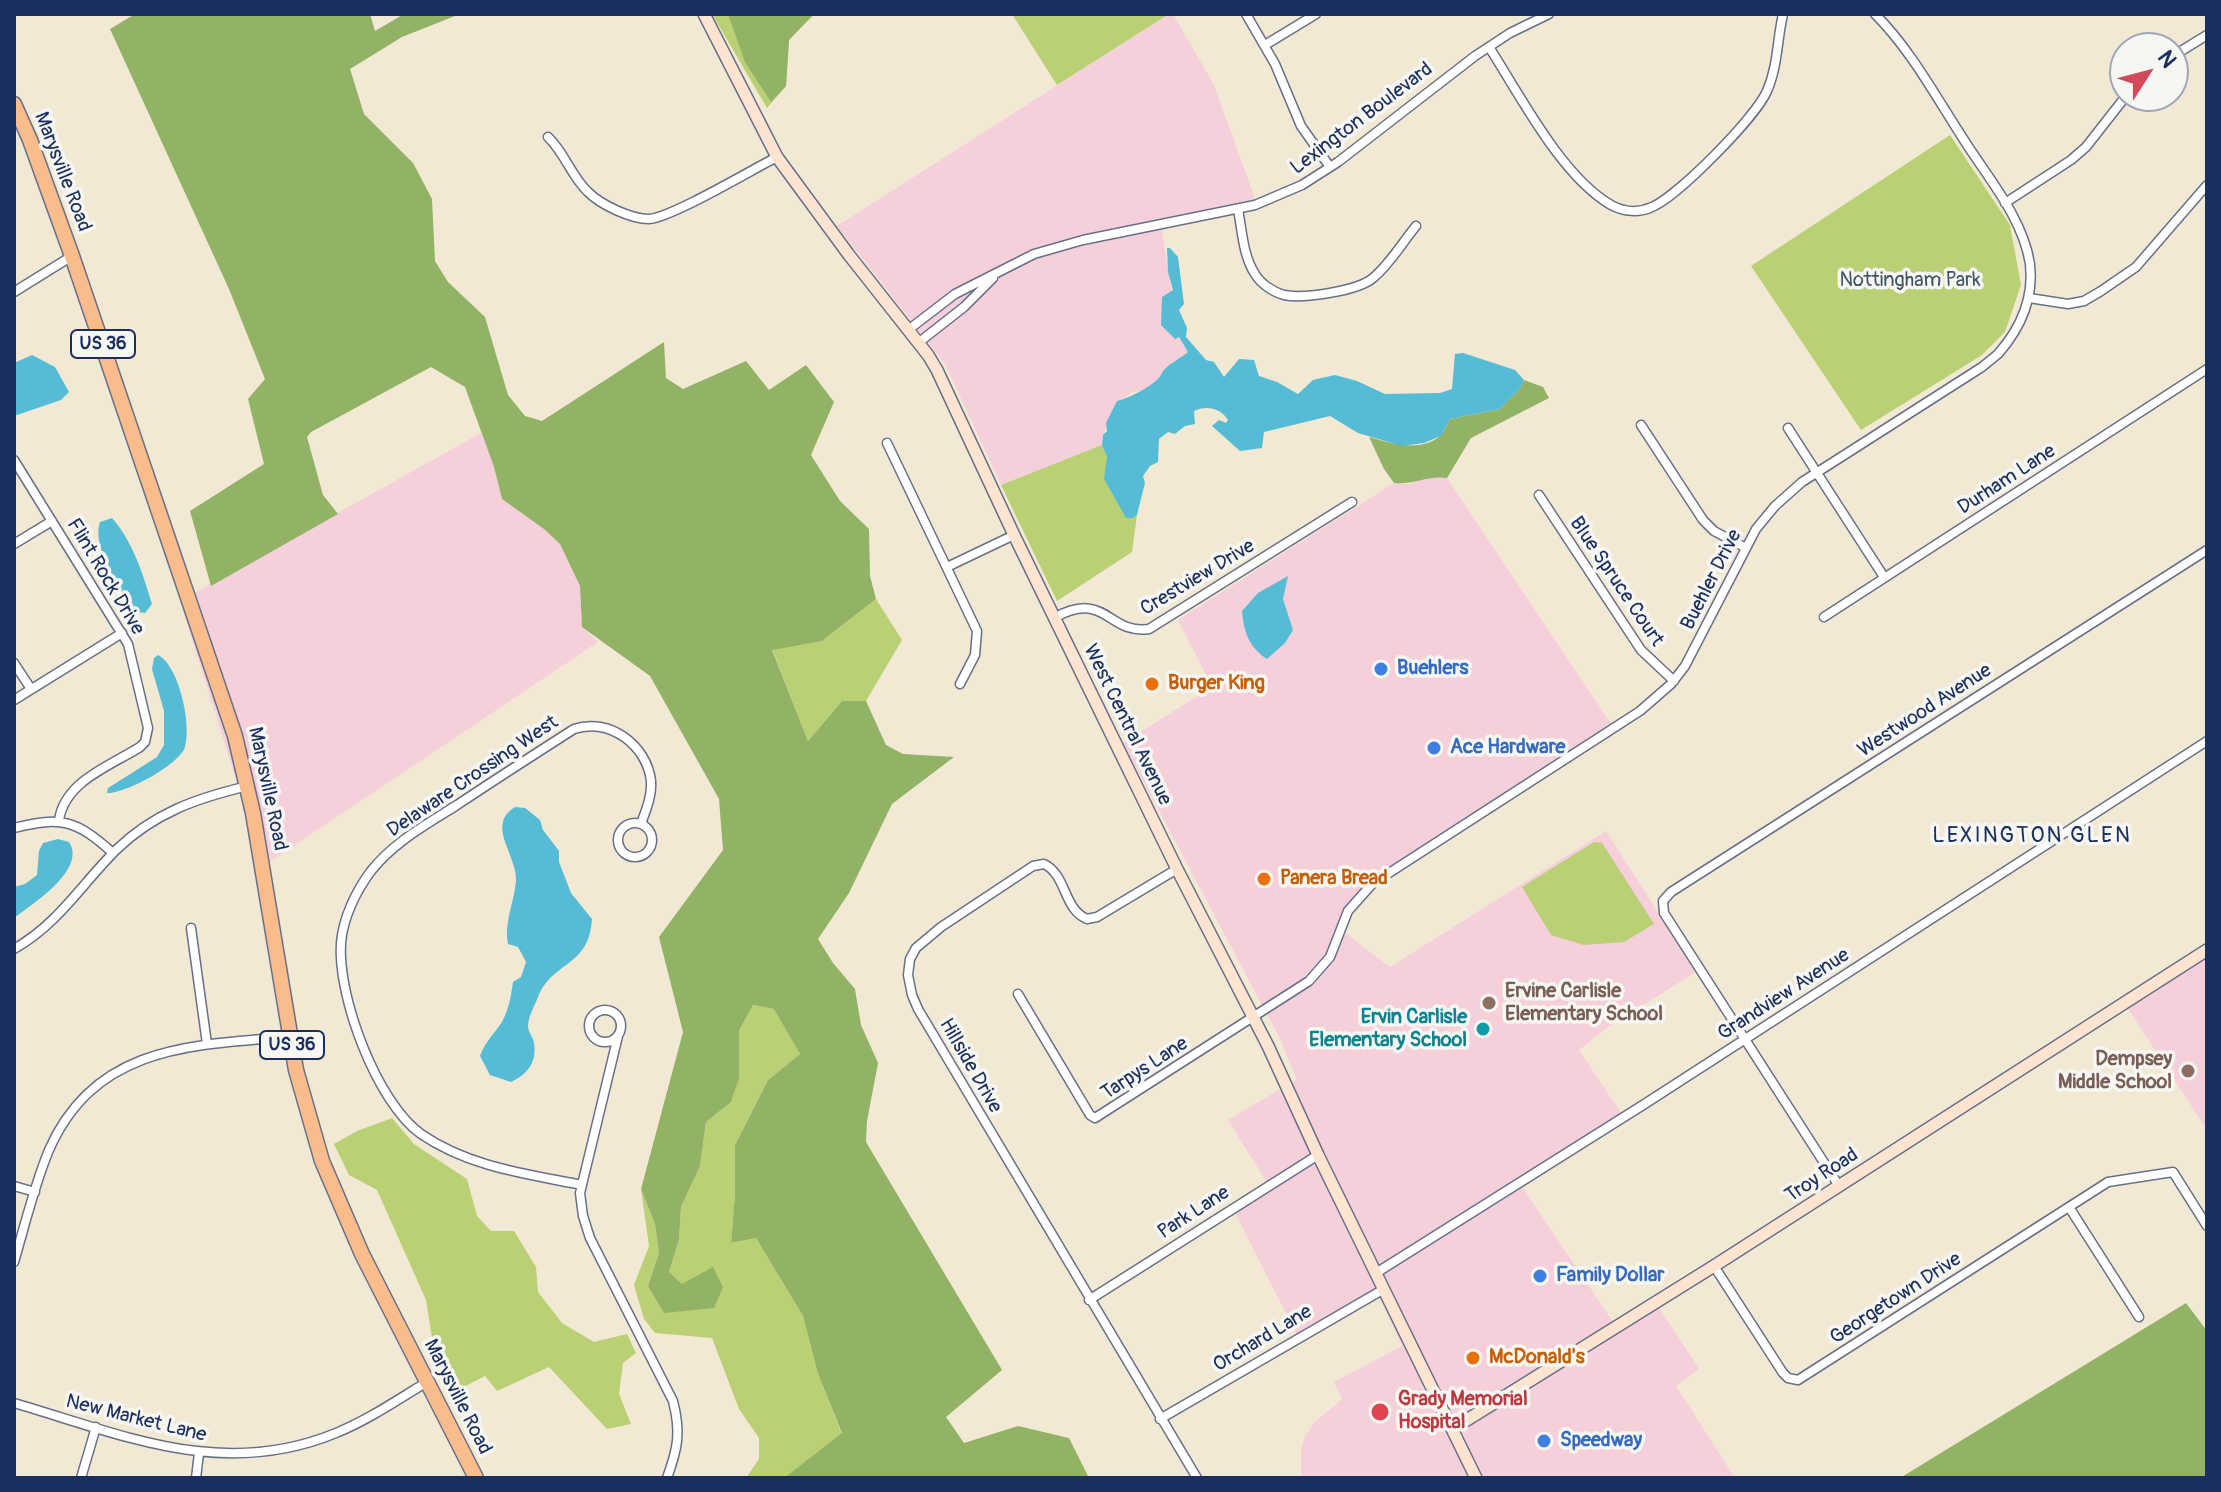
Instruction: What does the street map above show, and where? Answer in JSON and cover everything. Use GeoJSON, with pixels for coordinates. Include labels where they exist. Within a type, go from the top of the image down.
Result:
{"type":"FeatureCollection","features":[{"type":"Feature","properties":{"kind":"highway","name":"Marysville Road"},"geometry":{"type":"LineString","coordinates":[[14,104],[72,256],[224,696],[248,786],[290,1037],[306,1108],[329,1181],[362,1254],[476,1478]]}},
{"type":"Feature","properties":{"kind":"main road","name":"West Central Avenue"},"geometry":{"type":"LineString","coordinates":[[704,14],[777,157],[937,370],[1054,618],[1253,1018],[1476,1478]]}},
{"type":"Feature","properties":{"kind":"main road","name":"Troy Road"},"geometry":{"type":"LineString","coordinates":[[1454,1428],[1714,1266],[2207,950]]}},
{"type":"Feature","properties":{"kind":"street"},"geometry":{"type":"LineString","coordinates":[[1246,14],[1265,45],[1293,113],[1330,167]]}},
{"type":"Feature","properties":{"kind":"street"},"geometry":{"type":"LineString","coordinates":[[1265,45],[1316,14]]}},
{"type":"Feature","properties":{"kind":"street","name":"Lexington Boulevard"},"geometry":{"type":"LineString","coordinates":[[908,330],[955,294],[1053,247],[1238,209],[1281,196],[1330,167],[1489,47],[1549,14]]}},
{"type":"Feature","properties":{"kind":"street"},"geometry":{"type":"LineString","coordinates":[[1489,47],[1571,169],[1612,205],[1641,211],[1666,199],[1757,110],[1772,80],[1783,14]]}},
{"type":"Feature","properties":{"kind":"street"},"geometry":{"type":"LineString","coordinates":[[1875,14],[1902,43],[2005,203],[2026,246],[2030,273],[2029,298],[2068,304],[2084,301],[2101,291],[2136,267],[2207,185]]}},
{"type":"Feature","properties":{"kind":"street"},"geometry":{"type":"LineString","coordinates":[[2189,46],[2207,35]]}},
{"type":"Feature","properties":{"kind":"street"},"geometry":{"type":"LineString","coordinates":[[2005,203],[2071,160],[2092,141],[2114,112]]}},
{"type":"Feature","properties":{"kind":"street"},"geometry":{"type":"LineString","coordinates":[[548,137],[564,155],[579,182],[593,196],[620,210],[649,219],[690,202],[777,157]]}},
{"type":"Feature","properties":{"kind":"street"},"geometry":{"type":"LineString","coordinates":[[1238,209],[1254,273],[1265,286],[1287,296],[1319,293],[1368,282],[1381,271],[1416,226]]}},
{"type":"Feature","properties":{"kind":"street"},"geometry":{"type":"LineString","coordinates":[[14,292],[72,256]]}},
{"type":"Feature","properties":{"kind":"street","name":"Lexington Boulevard"},"geometry":{"type":"LineString","coordinates":[[918,343],[964,307],[998,273]]}},
{"type":"Feature","properties":{"kind":"street","name":"Buehler Drive"},"geometry":{"type":"LineString","coordinates":[[1253,1018],[1317,974],[1332,953],[1348,911],[1372,884],[1640,711],[1674,681],[1695,649],[1756,529],[1775,506],[1817,473],[1993,359],[2011,339],[2029,298]]}},
{"type":"Feature","properties":{"kind":"street","name":"Durham Lane"},"geometry":{"type":"LineString","coordinates":[[1824,617],[2207,369]]}},
{"type":"Feature","properties":{"kind":"street"},"geometry":{"type":"LineString","coordinates":[[1641,425],[1703,520],[1714,531],[1746,548]]}},
{"type":"Feature","properties":{"kind":"street"},"geometry":{"type":"LineString","coordinates":[[1788,428],[1884,577]]}},
{"type":"Feature","properties":{"kind":"street"},"geometry":{"type":"LineString","coordinates":[[887,443],[977,631],[975,655],[960,684]]}},
{"type":"Feature","properties":{"kind":"street","name":"Flint Rock Drive"},"geometry":{"type":"LineString","coordinates":[[14,460],[122,633],[132,656],[147,735],[140,747],[71,792],[61,809],[59,820]]}},
{"type":"Feature","properties":{"kind":"street","name":"Blue Spruce Court"},"geometry":{"type":"LineString","coordinates":[[1539,495],[1641,650],[1674,681]]}},
{"type":"Feature","properties":{"kind":"street","name":"Crestview Drive"},"geometry":{"type":"LineString","coordinates":[[1054,618],[1071,608],[1086,607],[1135,629],[1149,629],[1352,502]]}},
{"type":"Feature","properties":{"kind":"street"},"geometry":{"type":"LineString","coordinates":[[14,544],[52,521]]}},
{"type":"Feature","properties":{"kind":"street"},"geometry":{"type":"LineString","coordinates":[[947,567],[1014,535]]}},
{"type":"Feature","properties":{"kind":"street","name":"Westwood Avenue"},"geometry":{"type":"LineString","coordinates":[[1745,1038],[1664,913],[1663,901],[1671,892],[2207,550]]}},
{"type":"Feature","properties":{"kind":"street"},"geometry":{"type":"LineString","coordinates":[[14,700],[122,633]]}},
{"type":"Feature","properties":{"kind":"street"},"geometry":{"type":"LineString","coordinates":[[14,663],[31,689]]}},
{"type":"Feature","properties":{"kind":"street","name":"Delaware Crossing West"},"geometry":{"type":"LineString","coordinates":[[582,1185],[497,1168],[460,1155],[411,1126],[383,1086],[357,1028],[341,968],[341,940],[359,890],[373,869],[402,840],[574,729],[599,725],[611,729],[630,741],[643,758],[651,784],[641,824]]}},
{"type":"Feature","properties":{"kind":"street","name":"Grandview Avenue"},"geometry":{"type":"LineString","coordinates":[[1376,1273],[2207,741]]}},
{"type":"Feature","properties":{"kind":"street"},"geometry":{"type":"LineString","coordinates":[[14,949],[66,909],[131,836],[168,811],[209,795],[248,786]]}},
{"type":"Feature","properties":{"kind":"street"},"geometry":{"type":"LineString","coordinates":[[14,828],[59,820],[82,827],[113,853]]}},
{"type":"Feature","properties":{"kind":"street","name":"Delaware Crossing West"},"geometry":{"type":"LineString","coordinates":[[628,824],[641,824],[651,833],[651,846],[642,856],[629,856],[619,847],[619,834],[628,824]]}},
{"type":"Feature","properties":{"kind":"street","name":"Hillside Drive"},"geometry":{"type":"LineString","coordinates":[[1177,869],[1097,917],[1087,919],[1074,909],[1054,871],[1044,864],[1033,866],[924,939],[916,948],[909,968],[912,995],[918,1009],[1197,1478]]}},
{"type":"Feature","properties":{"kind":"street"},"geometry":{"type":"LineString","coordinates":[[191,928],[207,1044]]}},
{"type":"Feature","properties":{"kind":"street","name":"Tarpys Lane"},"geometry":{"type":"LineString","coordinates":[[1018,994],[1090,1115],[1095,1118],[1253,1018]]}},
{"type":"Feature","properties":{"kind":"street"},"geometry":{"type":"LineString","coordinates":[[618,1036],[607,1042],[595,1039],[589,1028],[593,1016],[604,1010],[616,1013],[622,1024],[580,1193],[590,1238],[673,1401],[680,1428],[676,1454],[667,1478]]}},
{"type":"Feature","properties":{"kind":"street"},"geometry":{"type":"LineString","coordinates":[[14,1262],[56,1136],[76,1108],[98,1086],[146,1058],[169,1050],[290,1037]]}},
{"type":"Feature","properties":{"kind":"street"},"geometry":{"type":"LineString","coordinates":[[1745,1038],[1839,1186]]}},
{"type":"Feature","properties":{"kind":"street","name":"Park Lane"},"geometry":{"type":"LineString","coordinates":[[1089,1300],[1318,1155]]}},
{"type":"Feature","properties":{"kind":"street","name":"Georgetown Drive"},"geometry":{"type":"LineString","coordinates":[[1714,1266],[1783,1373],[1788,1378],[1798,1380],[2108,1182],[2173,1172],[2207,1226]]}},
{"type":"Feature","properties":{"kind":"street"},"geometry":{"type":"LineString","coordinates":[[14,1186],[35,1192]]}},
{"type":"Feature","properties":{"kind":"street"},"geometry":{"type":"LineString","coordinates":[[2069,1207],[2139,1317]]}},
{"type":"Feature","properties":{"kind":"street","name":"Orchard Lane"},"geometry":{"type":"LineString","coordinates":[[1160,1419],[1384,1289]]}},
{"type":"Feature","properties":{"kind":"street","name":"New Market Lane"},"geometry":{"type":"LineString","coordinates":[[14,1403],[177,1450],[254,1453],[312,1441],[361,1421],[427,1382]]}},
{"type":"Feature","properties":{"kind":"street"},"geometry":{"type":"LineString","coordinates":[[81,1478],[96,1427]]}},
{"type":"Feature","properties":{"kind":"street"},"geometry":{"type":"LineString","coordinates":[[196,1478],[199,1453]]}},
{"type":"Feature","properties":{"kind":"shaded area"},"geometry":{"type":"Polygon","coordinates":[[[1173,14],[1214,85],[1255,199],[1160,219],[1179,337],[1188,352],[1166,368],[1145,391],[1132,392],[1122,400],[1103,435],[1102,445],[1001,485],[945,364],[837,226],[1173,14]]]}},
{"type":"Feature","properties":{"kind":"shaded area"},"geometry":{"type":"Polygon","coordinates":[[[481,433],[502,499],[560,544],[580,586],[582,627],[598,642],[256,871],[244,805],[180,601],[481,433]]]}},
{"type":"Feature","properties":{"kind":"shaded area"},"geometry":{"type":"Polygon","coordinates":[[[1432,476],[1447,478],[1616,731],[1374,887],[1357,905],[1344,932],[1390,967],[1606,831],[1696,972],[1608,1027],[1579,1050],[1621,1113],[1517,1179],[1619,1331],[1658,1306],[1699,1369],[1676,1386],[1735,1478],[1301,1478],[1301,1449],[1305,1437],[1315,1422],[1342,1399],[1334,1382],[1402,1346],[1379,1296],[1300,1341],[1235,1213],[1271,1189],[1228,1120],[1297,1079],[1279,1037],[1123,743],[1212,687],[1178,620],[1394,483],[1409,484],[1432,476]]]}},
{"type":"Feature","properties":{"kind":"shaded area","name":"Dempsey Middle School"},"geometry":{"type":"Polygon","coordinates":[[[2207,952],[2207,1130],[2125,1004],[2207,952]]]}},
{"type":"Feature","properties":{"kind":"green space"},"geometry":{"type":"Polygon","coordinates":[[[135,14],[370,14],[375,31],[404,14],[460,14],[402,37],[350,69],[364,114],[413,163],[432,199],[435,261],[448,282],[485,317],[508,395],[525,416],[542,421],[664,342],[666,378],[683,389],[746,361],[769,390],[806,365],[834,402],[811,455],[840,501],[869,529],[870,576],[876,599],[822,641],[772,650],[808,741],[842,701],[866,701],[886,745],[903,754],[954,757],[892,804],[849,893],[818,939],[855,989],[861,1025],[878,1063],[866,1142],[1002,1370],[946,1417],[964,1443],[1018,1426],[1069,1438],[1089,1478],[784,1478],[842,1433],[818,1374],[803,1316],[756,1238],[731,1243],[735,1145],[768,1080],[800,1054],[774,1009],[753,1005],[739,1031],[739,1079],[731,1102],[706,1122],[700,1166],[681,1207],[679,1240],[669,1272],[682,1284],[713,1267],[723,1287],[714,1308],[664,1313],[648,1286],[659,1253],[655,1224],[641,1189],[683,1032],[659,937],[723,850],[719,799],[650,676],[582,627],[580,586],[560,544],[502,499],[494,467],[465,387],[431,367],[311,432],[307,437],[323,495],[338,514],[211,586],[190,511],[264,464],[248,399],[265,379],[229,289],[110,29],[135,14]]]}},
{"type":"Feature","properties":{"kind":"green space"},"geometry":{"type":"Polygon","coordinates":[[[712,14],[814,14],[789,40],[786,86],[767,108],[712,14]]]}},
{"type":"Feature","properties":{"kind":"green space"},"geometry":{"type":"Polygon","coordinates":[[[728,14],[814,14],[789,40],[786,86],[771,102],[745,62],[728,14]]]}},
{"type":"Feature","properties":{"kind":"green space"},"geometry":{"type":"Polygon","coordinates":[[[1012,14],[1169,14],[1057,85],[1012,14]]]}},
{"type":"Feature","properties":{"kind":"green space","name":"Nottingham Park"},"geometry":{"type":"Polygon","coordinates":[[[1950,135],[2010,225],[2021,285],[2005,332],[1982,355],[1861,430],[1751,266],[1950,135]]]}},
{"type":"Feature","properties":{"kind":"green space"},"geometry":{"type":"Polygon","coordinates":[[[1524,380],[1543,387],[1549,398],[1471,438],[1447,478],[1394,483],[1384,469],[1369,437],[1405,445],[1432,441],[1441,435],[1450,419],[1500,409],[1524,380]]]}},
{"type":"Feature","properties":{"kind":"green space"},"geometry":{"type":"Polygon","coordinates":[[[1102,445],[1107,457],[1106,471],[1133,518],[1137,515],[1132,552],[1057,601],[1001,485],[1102,445]]]}},
{"type":"Feature","properties":{"kind":"green space"},"geometry":{"type":"Polygon","coordinates":[[[876,599],[902,640],[866,701],[842,701],[808,741],[772,649],[822,641],[876,599]]]}},
{"type":"Feature","properties":{"kind":"green space"},"geometry":{"type":"Polygon","coordinates":[[[1594,842],[1602,843],[1654,924],[1624,942],[1584,945],[1551,935],[1522,887],[1594,842]]]}},
{"type":"Feature","properties":{"kind":"green space"},"geometry":{"type":"Polygon","coordinates":[[[753,1005],[775,1009],[800,1054],[768,1080],[735,1145],[731,1243],[756,1238],[803,1316],[818,1374],[842,1434],[784,1478],[746,1478],[759,1459],[759,1438],[739,1409],[712,1338],[655,1333],[644,1319],[634,1285],[649,1246],[641,1189],[655,1224],[659,1253],[648,1286],[682,1284],[669,1272],[679,1240],[681,1207],[700,1166],[706,1122],[731,1102],[739,1079],[739,1031],[753,1005]]]}},
{"type":"Feature","properties":{"kind":"green space"},"geometry":{"type":"Polygon","coordinates":[[[392,1118],[414,1144],[467,1179],[477,1216],[491,1231],[514,1231],[536,1267],[538,1292],[562,1323],[594,1342],[627,1334],[636,1353],[623,1363],[619,1394],[631,1424],[607,1429],[549,1367],[497,1391],[485,1376],[452,1393],[435,1357],[426,1300],[377,1190],[349,1175],[334,1144],[357,1131],[392,1118]]]}},
{"type":"Feature","properties":{"kind":"green space"},"geometry":{"type":"Polygon","coordinates":[[[2186,1303],[2207,1331],[2207,1478],[1900,1478],[2186,1303]]]}},
{"type":"Feature","properties":{"kind":"water"},"geometry":{"type":"Polygon","coordinates":[[[1167,248],[1178,257],[1184,304],[1179,310],[1187,328],[1186,337],[1206,360],[1214,362],[1224,377],[1239,359],[1254,360],[1259,376],[1298,394],[1313,380],[1335,375],[1385,394],[1440,393],[1452,389],[1455,354],[1463,353],[1515,370],[1524,380],[1500,409],[1450,419],[1441,436],[1424,443],[1402,446],[1358,433],[1330,416],[1264,432],[1262,448],[1240,451],[1212,426],[1219,420],[1226,423],[1228,420],[1225,416],[1213,409],[1199,409],[1194,411],[1195,424],[1185,426],[1175,434],[1168,432],[1159,439],[1158,462],[1150,466],[1143,476],[1145,483],[1137,515],[1126,518],[1104,479],[1107,457],[1102,445],[1103,435],[1107,431],[1106,423],[1117,401],[1149,386],[1168,366],[1188,352],[1179,337],[1175,339],[1161,325],[1162,297],[1173,290],[1168,272],[1167,248]]]}},
{"type":"Feature","properties":{"kind":"water"},"geometry":{"type":"Polygon","coordinates":[[[32,355],[55,367],[69,392],[61,400],[14,416],[14,363],[32,355]]]}},
{"type":"Feature","properties":{"kind":"water"},"geometry":{"type":"Polygon","coordinates":[[[112,518],[132,548],[145,581],[152,604],[145,613],[133,611],[114,581],[103,555],[98,531],[100,522],[112,518]]]}},
{"type":"Feature","properties":{"kind":"water"},"geometry":{"type":"Polygon","coordinates":[[[1288,576],[1283,599],[1293,630],[1285,643],[1267,659],[1248,639],[1242,611],[1258,593],[1288,576]]]}},
{"type":"Feature","properties":{"kind":"water"},"geometry":{"type":"Polygon","coordinates":[[[158,655],[178,683],[187,725],[185,747],[162,770],[126,789],[107,793],[108,788],[157,757],[164,745],[164,711],[152,669],[154,658],[158,655]]]}},
{"type":"Feature","properties":{"kind":"water"},"geometry":{"type":"Polygon","coordinates":[[[515,807],[525,808],[540,820],[543,830],[559,851],[559,862],[571,893],[592,919],[584,947],[552,976],[538,997],[528,1026],[535,1050],[533,1062],[527,1071],[511,1082],[490,1075],[480,1056],[502,1022],[513,982],[521,977],[526,962],[518,947],[508,944],[507,936],[516,881],[503,823],[515,807]]]}},
{"type":"Feature","properties":{"kind":"water"},"geometry":{"type":"Polygon","coordinates":[[[58,839],[69,842],[73,852],[65,874],[14,918],[14,887],[25,884],[37,875],[39,851],[43,843],[58,839]]]}},
{"type":"Feature","properties":{"kind":"place","name":"Buehlers"},"geometry":{"type":"Point","coordinates":[1381,669]}},
{"type":"Feature","properties":{"kind":"place","name":"Burger King"},"geometry":{"type":"Point","coordinates":[1152,684]}},
{"type":"Feature","properties":{"kind":"place","name":"Ace Hardware"},"geometry":{"type":"Point","coordinates":[1434,748]}},
{"type":"Feature","properties":{"kind":"place","name":"Panera Bread"},"geometry":{"type":"Point","coordinates":[1264,879]}},
{"type":"Feature","properties":{"kind":"place","name":"Ervine Carlisle Elementary School"},"geometry":{"type":"Point","coordinates":[1489,1003]}},
{"type":"Feature","properties":{"kind":"place","name":"Ervin Carlisle Elementary School"},"geometry":{"type":"Point","coordinates":[1483,1029]}},
{"type":"Feature","properties":{"kind":"place","name":"Dempsey Middle School"},"geometry":{"type":"Point","coordinates":[2188,1071]}},
{"type":"Feature","properties":{"kind":"place","name":"Family Dollar"},"geometry":{"type":"Point","coordinates":[1540,1276]}},
{"type":"Feature","properties":{"kind":"place","name":"McDonald's"},"geometry":{"type":"Point","coordinates":[1473,1358]}},
{"type":"Feature","properties":{"kind":"place","name":"Grady Memorial Hospital"},"geometry":{"type":"Point","coordinates":[1380,1412]}},
{"type":"Feature","properties":{"kind":"place","name":"Speedway"},"geometry":{"type":"Point","coordinates":[1544,1441]}},
{"type":"Feature","properties":{"kind":"district","name":"LEXINGTON GLEN"},"geometry":{"type":"Point","coordinates":[2032,836]}}]}
